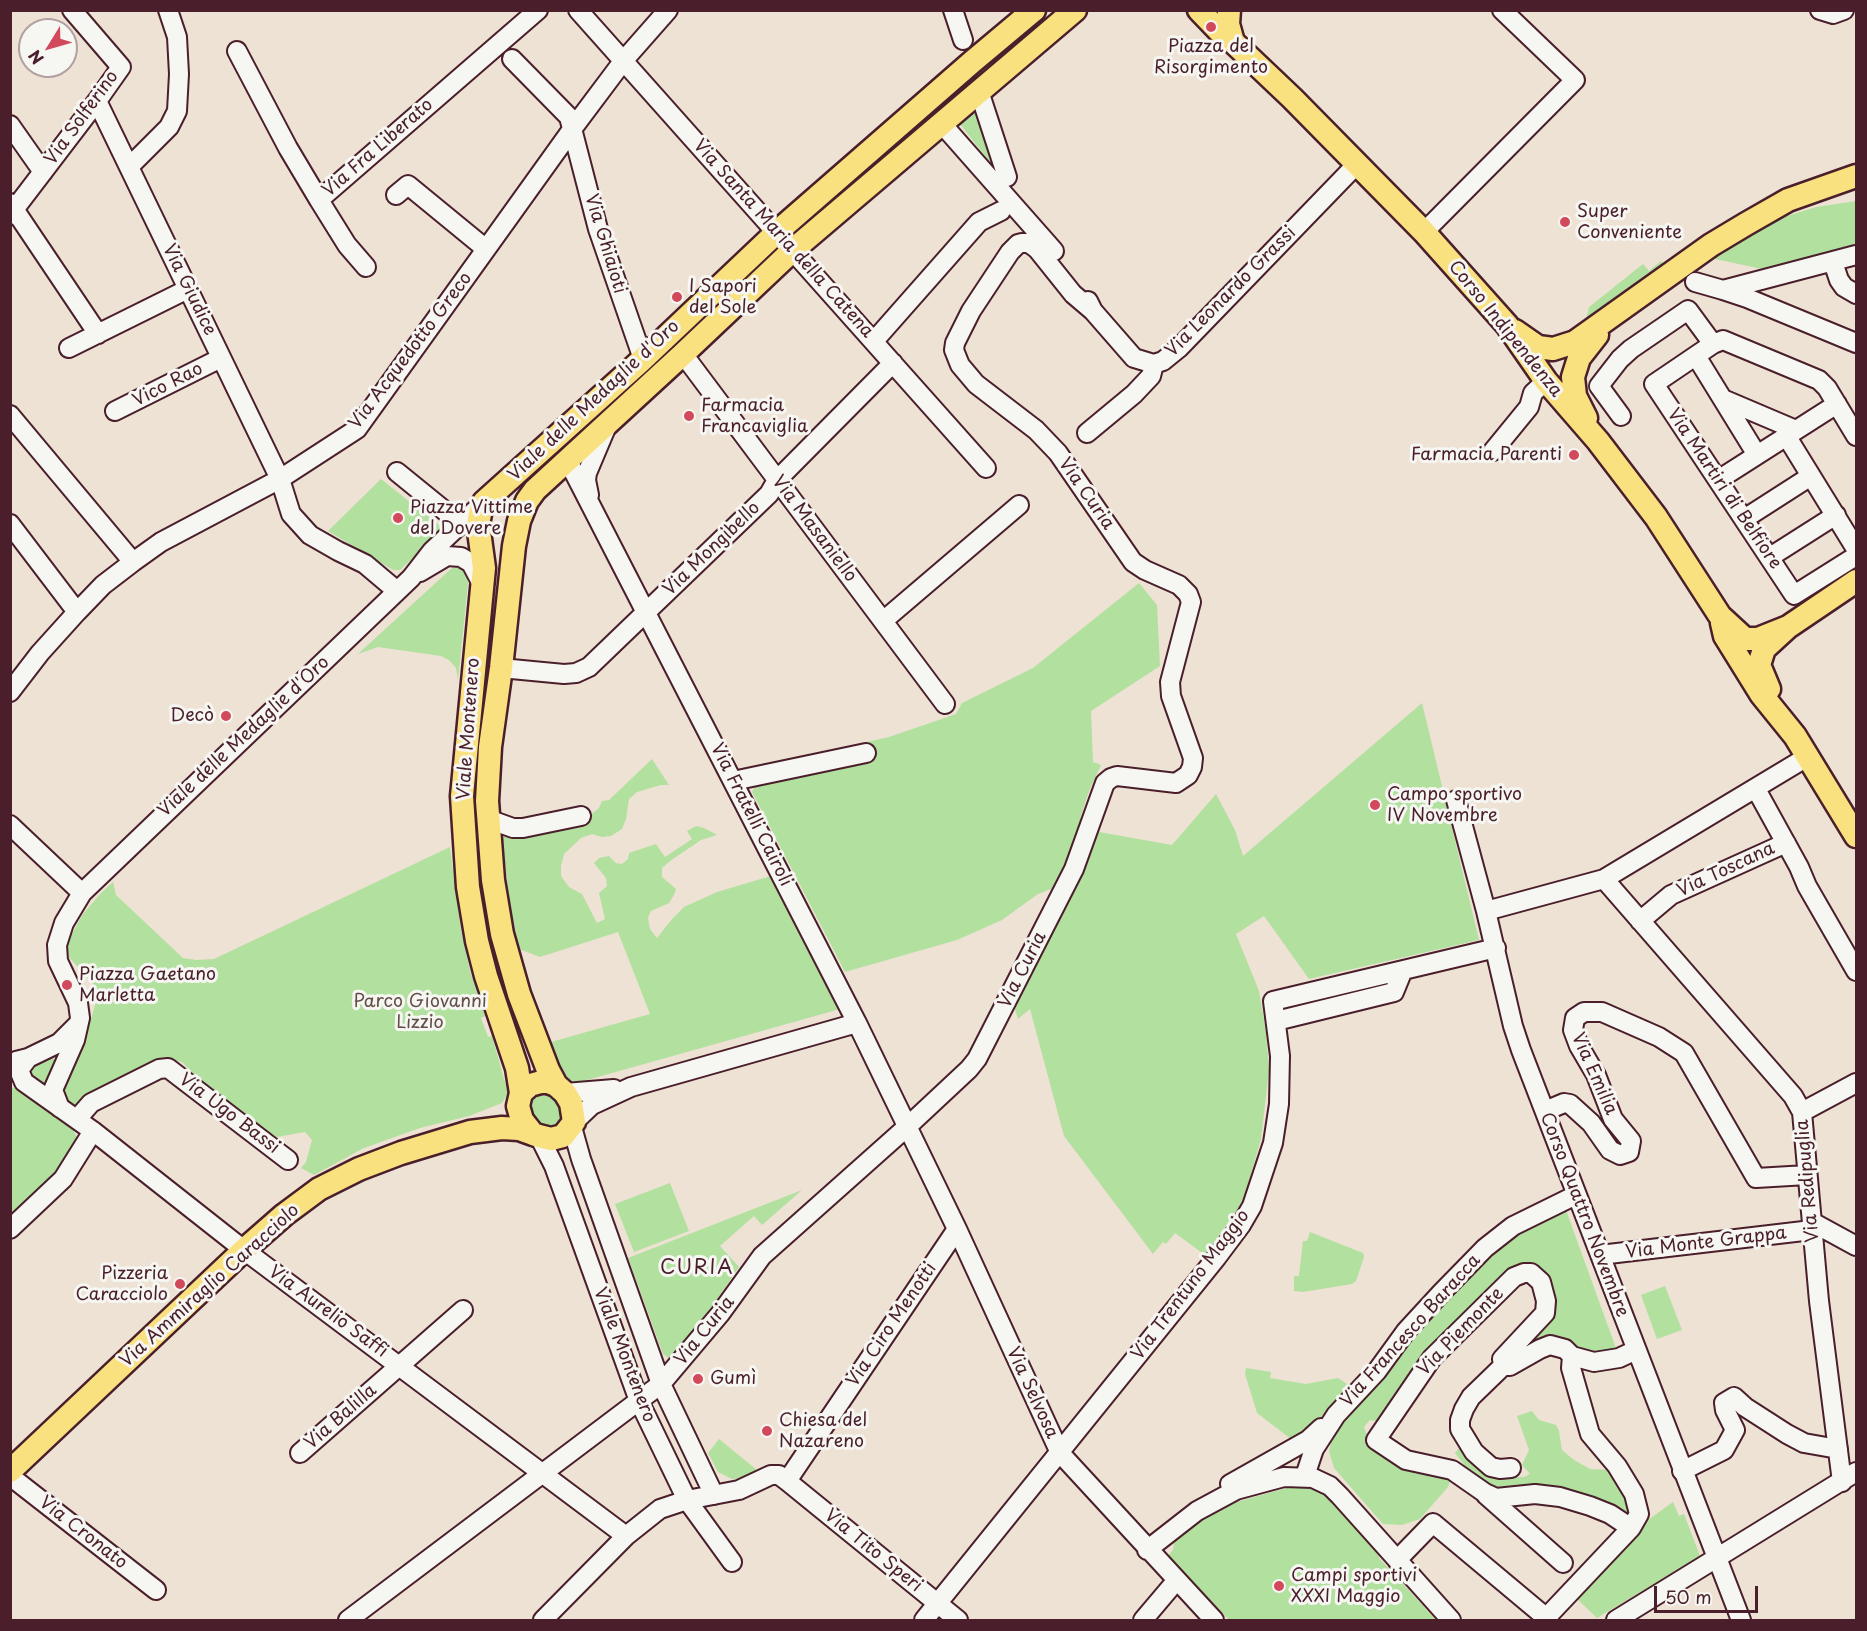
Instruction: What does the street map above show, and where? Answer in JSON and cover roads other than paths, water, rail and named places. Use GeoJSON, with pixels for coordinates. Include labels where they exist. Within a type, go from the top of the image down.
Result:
{"type":"FeatureCollection","features":[{"type":"Feature","properties":{"kind":"main road","name":"Viale delle Medaglie d'Oro"},"geometry":{"type":"LineString","coordinates":[[484,502],[643,359],[777,232],[1034,10]]}},
{"type":"Feature","properties":{"kind":"main road","name":"Viale delle Medaglie d'Oro"},"geometry":{"type":"LineString","coordinates":[[524,510],[535,490],[793,250],[1075,10]]}},
{"type":"Feature","properties":{"kind":"main road","name":"Corso Indipendenza"},"geometry":{"type":"LineString","coordinates":[[1199,10],[1424,232],[1507,325],[1546,381],[1598,441],[1656,517],[1720,616]]}},
{"type":"Feature","properties":{"kind":"main road"},"geometry":{"type":"LineString","coordinates":[[1229,10],[1228,24],[1233,42]]}},
{"type":"Feature","properties":{"kind":"main road"},"geometry":{"type":"LineString","coordinates":[[1507,325],[1538,346],[1553,349],[1575,342],[1619,313],[1711,245],[1746,224],[1788,200],[1857,176]]}},
{"type":"Feature","properties":{"kind":"main road"},"geometry":{"type":"LineString","coordinates":[[1746,224],[1817,200],[1857,193]]}},
{"type":"Feature","properties":{"kind":"main road"},"geometry":{"type":"LineString","coordinates":[[1598,441],[1575,396],[1573,377],[1582,352],[1619,313]]}},
{"type":"Feature","properties":{"kind":"main road"},"geometry":{"type":"LineString","coordinates":[[484,502],[501,500],[509,504],[512,512],[514,546]]}},
{"type":"Feature","properties":{"kind":"main road","name":"Viale Montenero"},"geometry":{"type":"LineString","coordinates":[[484,502],[478,524],[484,568],[462,796],[468,886],[477,941],[486,976],[517,1068],[519,1096]]}},
{"type":"Feature","properties":{"kind":"main road","name":"Viale Montenero"},"geometry":{"type":"LineString","coordinates":[[524,510],[514,546],[490,747],[487,779],[488,819],[493,880],[502,934],[519,994],[560,1089]]}},
{"type":"Feature","properties":{"kind":"main road"},"geometry":{"type":"LineString","coordinates":[[1784,721],[1759,664],[1764,649],[1788,627],[1857,581]]}},
{"type":"Feature","properties":{"kind":"main road"},"geometry":{"type":"LineString","coordinates":[[1720,616],[1745,639],[1758,639],[1788,627]]}},
{"type":"Feature","properties":{"kind":"main road"},"geometry":{"type":"LineString","coordinates":[[1720,616],[1725,636],[1731,646],[1761,694],[1784,721],[1857,836]]}},
{"type":"Feature","properties":{"kind":"main road"},"geometry":{"type":"LineString","coordinates":[[548,1082],[560,1089],[573,1108],[573,1124],[563,1137],[557,1139],[536,1135],[522,1120],[519,1096],[534,1083],[548,1082]]}},
{"type":"Feature","properties":{"kind":"main road","name":"Via Ammiraglio Caracciolo"},"geometry":{"type":"LineString","coordinates":[[10,1471],[284,1215],[319,1190],[359,1169],[401,1153],[470,1132],[498,1118],[519,1096]]}},
{"type":"Feature","properties":{"kind":"main road","name":"Via Ammiraglio Caracciolo"},"geometry":{"type":"LineString","coordinates":[[470,1132],[502,1128],[519,1129],[536,1135]]}},
{"type":"Feature","properties":{"kind":"street","name":"Via Solferino"},"geometry":{"type":"LineString","coordinates":[[12,209],[98,102],[121,67],[72,10]]}},
{"type":"Feature","properties":{"kind":"street","name":"Via Fra Liberato"},"geometry":{"type":"LineString","coordinates":[[237,51],[288,148],[319,200],[538,10]]}},
{"type":"Feature","properties":{"kind":"street","name":"Via Santa Maria della Catena"},"geometry":{"type":"LineString","coordinates":[[578,10],[986,468]]}},
{"type":"Feature","properties":{"kind":"street","name":"Via Acquedotto Greco"},"geometry":{"type":"LineString","coordinates":[[10,692],[40,653],[77,612],[103,585],[133,562],[161,542],[280,479],[357,429],[573,128],[624,60],[668,10]]}},
{"type":"Feature","properties":{"kind":"street"},"geometry":{"type":"LineString","coordinates":[[953,10],[963,40]]}},
{"type":"Feature","properties":{"kind":"street"},"geometry":{"type":"LineString","coordinates":[[1424,232],[1575,80],[1502,10]]}},
{"type":"Feature","properties":{"kind":"street"},"geometry":{"type":"LineString","coordinates":[[1820,10],[1833,14],[1844,10]]}},
{"type":"Feature","properties":{"kind":"street"},"geometry":{"type":"LineString","coordinates":[[129,167],[169,128],[177,111],[179,74],[177,38],[172,12]]}},
{"type":"Feature","properties":{"kind":"street"},"geometry":{"type":"LineString","coordinates":[[513,59],[569,117],[573,128]]}},
{"type":"Feature","properties":{"kind":"street","name":"Via Leonardo Grassi"},"geometry":{"type":"LineString","coordinates":[[939,90],[950,117],[1002,190],[1082,287],[1093,311],[1134,358],[1154,364],[1170,356],[1179,348],[1357,164]]}},
{"type":"Feature","properties":{"kind":"street"},"geometry":{"type":"LineString","coordinates":[[979,91],[1007,177]]}},
{"type":"Feature","properties":{"kind":"street","name":"Via Giudice"},"geometry":{"type":"LineString","coordinates":[[98,102],[280,479],[289,509],[301,527],[310,535],[365,564],[398,591]]}},
{"type":"Feature","properties":{"kind":"street"},"geometry":{"type":"LineString","coordinates":[[10,125],[42,172]]}},
{"type":"Feature","properties":{"kind":"street","name":"Via Ghiaioti"},"geometry":{"type":"LineString","coordinates":[[573,128],[598,229],[643,359]]}},
{"type":"Feature","properties":{"kind":"street"},"geometry":{"type":"LineString","coordinates":[[396,195],[408,185],[486,249]]}},
{"type":"Feature","properties":{"kind":"street"},"geometry":{"type":"LineString","coordinates":[[319,200],[347,245],[366,267]]}},
{"type":"Feature","properties":{"kind":"street"},"geometry":{"type":"LineString","coordinates":[[12,209],[98,334]]}},
{"type":"Feature","properties":{"kind":"street"},"geometry":{"type":"LineString","coordinates":[[874,341],[980,222],[1001,211]]}},
{"type":"Feature","properties":{"kind":"street","name":"Via Curia"},"geometry":{"type":"LineString","coordinates":[[348,1620],[662,1384],[720,1314],[762,1256],[969,1070],[977,1059],[1074,868],[1105,783],[1117,776],[1176,783],[1188,775],[1193,758],[1171,696],[1170,682],[1191,602],[1188,594],[1179,585],[1133,562],[1097,508],[1045,438],[981,389],[960,365],[954,350],[971,311],[1018,244],[1026,243],[1037,249],[1073,294],[1093,311]]}},
{"type":"Feature","properties":{"kind":"street"},"geometry":{"type":"LineString","coordinates":[[1723,290],[1857,255]]}},
{"type":"Feature","properties":{"kind":"street"},"geometry":{"type":"LineString","coordinates":[[1833,262],[1844,287],[1857,294]]}},
{"type":"Feature","properties":{"kind":"street"},"geometry":{"type":"LineString","coordinates":[[1695,282],[1747,298],[1857,344]]}},
{"type":"Feature","properties":{"kind":"street"},"geometry":{"type":"LineString","coordinates":[[69,348],[188,289]]}},
{"type":"Feature","properties":{"kind":"street"},"geometry":{"type":"LineString","coordinates":[[1621,416],[1599,386],[1630,349],[1688,310],[1713,344]]}},
{"type":"Feature","properties":{"kind":"street"},"geometry":{"type":"LineString","coordinates":[[1757,455],[1696,356],[1723,340],[1814,377],[1827,388],[1857,436]]}},
{"type":"Feature","properties":{"kind":"street","name":"Via Masaniello"},"geometry":{"type":"LineString","coordinates":[[683,354],[945,704]]}},
{"type":"Feature","properties":{"kind":"street","name":"Via Martiri di Belfiore"},"geometry":{"type":"LineString","coordinates":[[1696,356],[1654,384],[1794,595],[1857,556]]}},
{"type":"Feature","properties":{"kind":"street","name":"Vico Rao"},"geometry":{"type":"LineString","coordinates":[[115,411],[221,358]]}},
{"type":"Feature","properties":{"kind":"street","name":"Via Mongibello"},"geometry":{"type":"LineString","coordinates":[[501,668],[564,674],[576,673],[589,667],[769,494],[777,480],[893,363]]}},
{"type":"Feature","properties":{"kind":"street"},"geometry":{"type":"LineString","coordinates":[[1088,433],[1134,394],[1150,376],[1154,364]]}},
{"type":"Feature","properties":{"kind":"street"},"geometry":{"type":"LineString","coordinates":[[1493,451],[1529,407],[1533,393],[1546,381]]}},
{"type":"Feature","properties":{"kind":"street"},"geometry":{"type":"LineString","coordinates":[[1723,399],[1791,434],[1811,476],[1857,549]]}},
{"type":"Feature","properties":{"kind":"street"},"geometry":{"type":"LineString","coordinates":[[1718,480],[1837,404]]}},
{"type":"Feature","properties":{"kind":"street"},"geometry":{"type":"LineString","coordinates":[[10,415],[133,562]]}},
{"type":"Feature","properties":{"kind":"street"},"geometry":{"type":"LineString","coordinates":[[592,506],[586,480],[587,473],[609,422]]}},
{"type":"Feature","properties":{"kind":"street","name":"Via Fratelli Cairoli"},"geometry":{"type":"LineString","coordinates":[[568,461],[734,781],[908,1126]]}},
{"type":"Feature","properties":{"kind":"street"},"geometry":{"type":"LineString","coordinates":[[397,472],[460,524]]}},
{"type":"Feature","properties":{"kind":"street"},"geometry":{"type":"LineString","coordinates":[[1744,519],[1811,476]]}},
{"type":"Feature","properties":{"kind":"street","name":"Viale delle Medaglie d'Oro"},"geometry":{"type":"LineString","coordinates":[[78,1025],[80,1010],[58,961],[57,945],[64,923],[82,893],[398,591],[432,551],[484,502]]}},
{"type":"Feature","properties":{"kind":"street"},"geometry":{"type":"LineString","coordinates":[[883,621],[1019,505]]}},
{"type":"Feature","properties":{"kind":"street"},"geometry":{"type":"LineString","coordinates":[[1770,557],[1836,515]]}},
{"type":"Feature","properties":{"kind":"street"},"geometry":{"type":"LineString","coordinates":[[10,524],[77,612]]}},
{"type":"Feature","properties":{"kind":"street"},"geometry":{"type":"LineString","coordinates":[[411,578],[440,560],[455,556],[471,563],[482,584]]}},
{"type":"Feature","properties":{"kind":"street"},"geometry":{"type":"LineString","coordinates":[[734,781],[866,753]]}},
{"type":"Feature","properties":{"kind":"street"},"geometry":{"type":"LineString","coordinates":[[1486,911],[1604,879],[1807,757]]}},
{"type":"Feature","properties":{"kind":"street","name":"Via Toscana"},"geometry":{"type":"LineString","coordinates":[[1756,789],[1807,886],[1857,971]]}},
{"type":"Feature","properties":{"kind":"street","name":"Corso Quattro Novembre"},"geometry":{"type":"LineString","coordinates":[[1455,800],[1496,948],[1513,1026],[1682,1472],[1741,1620]]}},
{"type":"Feature","properties":{"kind":"street"},"geometry":{"type":"LineString","coordinates":[[488,819],[513,828],[523,828],[581,816]]}},
{"type":"Feature","properties":{"kind":"street"},"geometry":{"type":"LineString","coordinates":[[10,825],[82,893]]}},
{"type":"Feature","properties":{"kind":"street","name":"Via Toscana"},"geometry":{"type":"LineString","coordinates":[[1640,921],[1671,895],[1786,843]]}},
{"type":"Feature","properties":{"kind":"street","name":"Via Redipuglia"},"geometry":{"type":"LineString","coordinates":[[1604,879],[1793,1096],[1802,1112],[1812,1226],[1838,1449],[1849,1477]]}},
{"type":"Feature","properties":{"kind":"street","name":"Via Trentuno Maggio"},"geometry":{"type":"LineString","coordinates":[[924,1620],[1241,1225],[1252,1206],[1273,1143],[1279,1104],[1280,1056],[1276,1021],[1394,992],[1403,970],[1496,948]]}},
{"type":"Feature","properties":{"kind":"street","name":"Via Emilia"},"geometry":{"type":"LineString","coordinates":[[1545,1112],[1563,1103],[1570,1104],[1591,1123],[1610,1150],[1620,1155],[1629,1152],[1631,1141],[1613,1119],[1596,1075],[1579,1046],[1573,1030],[1575,1018],[1584,1012],[1602,1012],[1659,1037],[1684,1053],[1756,1178],[1807,1175]]}},
{"type":"Feature","properties":{"kind":"street"},"geometry":{"type":"LineString","coordinates":[[573,1124],[592,1105],[631,1087],[857,1023]]}},
{"type":"Feature","properties":{"kind":"street"},"geometry":{"type":"LineString","coordinates":[[31,1088],[24,1082],[19,1070],[19,1060],[58,1043],[78,1025]]}},
{"type":"Feature","properties":{"kind":"street"},"geometry":{"type":"LineString","coordinates":[[60,1108],[53,1090],[75,1040],[78,1025]]}},
{"type":"Feature","properties":{"kind":"street","name":"Via Ugo Bassi"},"geometry":{"type":"LineString","coordinates":[[77,1119],[91,1103],[159,1069],[168,1068],[288,1160]]}},
{"type":"Feature","properties":{"kind":"street","name":"Via Aurelio Saffi"},"geometry":{"type":"LineString","coordinates":[[10,1078],[31,1088],[77,1119],[244,1250],[626,1536]]}},
{"type":"Feature","properties":{"kind":"street"},"geometry":{"type":"LineString","coordinates":[[1802,1112],[1857,1083]]}},
{"type":"Feature","properties":{"kind":"street"},"geometry":{"type":"LineString","coordinates":[[560,1089],[631,1087]]}},
{"type":"Feature","properties":{"kind":"street","name":"Viale Montenero"},"geometry":{"type":"LineString","coordinates":[[573,1124],[662,1384],[714,1495]]}},
{"type":"Feature","properties":{"kind":"street","name":"Via Selvosa"},"geometry":{"type":"LineString","coordinates":[[908,1126],[1060,1453],[1147,1550],[1214,1620]]}},
{"type":"Feature","properties":{"kind":"street"},"geometry":{"type":"LineString","coordinates":[[10,1229],[63,1179],[93,1131]]}},
{"type":"Feature","properties":{"kind":"street","name":"Viale Montenero"},"geometry":{"type":"LineString","coordinates":[[536,1135],[554,1166],[639,1401],[687,1500],[732,1562]]}},
{"type":"Feature","properties":{"kind":"street","name":"Via Francesco Baracca"},"geometry":{"type":"LineString","coordinates":[[1305,1476],[1314,1449],[1336,1415],[1377,1371],[1406,1331],[1485,1248],[1513,1226],[1576,1195]]}},
{"type":"Feature","properties":{"kind":"street"},"geometry":{"type":"LineString","coordinates":[[1812,1226],[1857,1246]]}},
{"type":"Feature","properties":{"kind":"street","name":"Via Monte Grappa"},"geometry":{"type":"LineString","coordinates":[[1600,1255],[1812,1226]]}},
{"type":"Feature","properties":{"kind":"street","name":"Via Ciro Menotti"},"geometry":{"type":"LineString","coordinates":[[788,1481],[957,1229]]}},
{"type":"Feature","properties":{"kind":"street","name":"Via Piemonte"},"geometry":{"type":"LineString","coordinates":[[1503,1366],[1502,1359],[1545,1313],[1546,1301],[1541,1282],[1531,1273],[1514,1277],[1432,1358],[1376,1440],[1406,1460],[1452,1470],[1496,1498],[1535,1494],[1560,1497],[1610,1514],[1631,1528]]}},
{"type":"Feature","properties":{"kind":"street","name":"Via Balilla"},"geometry":{"type":"LineString","coordinates":[[300,1453],[463,1310]]}},
{"type":"Feature","properties":{"kind":"street"},"geometry":{"type":"LineString","coordinates":[[1511,1468],[1491,1467],[1484,1462],[1474,1452],[1460,1429],[1460,1420],[1471,1396],[1503,1366],[1510,1366],[1550,1345],[1565,1349],[1572,1356],[1593,1362],[1619,1358],[1636,1350]]}},
{"type":"Feature","properties":{"kind":"street"},"geometry":{"type":"LineString","coordinates":[[1397,1560],[1433,1523],[1546,1620],[1631,1528],[1639,1514],[1634,1494],[1617,1466],[1590,1434],[1571,1368],[1572,1356]]}},
{"type":"Feature","properties":{"kind":"street"},"geometry":{"type":"LineString","coordinates":[[1682,1472],[1725,1450],[1735,1430],[1724,1403],[1734,1397],[1745,1407],[1804,1443],[1838,1449]]}},
{"type":"Feature","properties":{"kind":"street"},"geometry":{"type":"LineString","coordinates":[[1147,1550],[1224,1488],[1308,1440],[1336,1415]]}},
{"type":"Feature","properties":{"kind":"street"},"geometry":{"type":"LineString","coordinates":[[543,1620],[626,1536],[660,1509],[687,1500],[739,1490],[771,1475],[779,1475],[788,1481]]}},
{"type":"Feature","properties":{"kind":"street","name":"Via Cronato"},"geometry":{"type":"LineString","coordinates":[[10,1476],[156,1590]]}},
{"type":"Feature","properties":{"kind":"street"},"geometry":{"type":"LineString","coordinates":[[1197,1511],[1236,1490],[1284,1477],[1305,1476],[1319,1480],[1330,1486],[1451,1620]]}},
{"type":"Feature","properties":{"kind":"street"},"geometry":{"type":"LineString","coordinates":[[1617,1620],[1849,1477]]}},
{"type":"Feature","properties":{"kind":"street","name":"Via Tito Speri"},"geometry":{"type":"LineString","coordinates":[[788,1481],[958,1620]]}},
{"type":"Feature","properties":{"kind":"street"},"geometry":{"type":"LineString","coordinates":[[1485,1493],[1563,1563]]}},
{"type":"Feature","properties":{"kind":"street"},"geometry":{"type":"LineString","coordinates":[[1143,1620],[1176,1581]]}},
{"type":"Feature","properties":{"kind":"place","name":"Piazza del Risorgimento"},"geometry":{"type":"Point","coordinates":[1211,27]}},
{"type":"Feature","properties":{"kind":"place","name":"Super Conveniente"},"geometry":{"type":"Point","coordinates":[1565,222]}},
{"type":"Feature","properties":{"kind":"place","name":"I Sapori del Sole"},"geometry":{"type":"Point","coordinates":[677,297]}},
{"type":"Feature","properties":{"kind":"place","name":"Farmacia Francaviglia"},"geometry":{"type":"Point","coordinates":[689,416]}},
{"type":"Feature","properties":{"kind":"place","name":"Farmacia Parenti"},"geometry":{"type":"Point","coordinates":[1574,455]}},
{"type":"Feature","properties":{"kind":"place","name":"Piazza Vittime del Dovere"},"geometry":{"type":"Point","coordinates":[398,518]}},
{"type":"Feature","properties":{"kind":"place","name":"Decò"},"geometry":{"type":"Point","coordinates":[226,716]}},
{"type":"Feature","properties":{"kind":"place","name":"Campo sportivo IV Novembre"},"geometry":{"type":"Point","coordinates":[1375,805]}},
{"type":"Feature","properties":{"kind":"place","name":"Piazza Gaetano Marletta"},"geometry":{"type":"Point","coordinates":[67,985]}},
{"type":"Feature","properties":{"kind":"place","name":"Pizzeria Caracciolo"},"geometry":{"type":"Point","coordinates":[180,1284]}},
{"type":"Feature","properties":{"kind":"place","name":"Gumì"},"geometry":{"type":"Point","coordinates":[698,1379]}},
{"type":"Feature","properties":{"kind":"place","name":"Chiesa del Nazareno"},"geometry":{"type":"Point","coordinates":[767,1431]}},
{"type":"Feature","properties":{"kind":"place","name":"Campi sportivi XXXI Maggio"},"geometry":{"type":"Point","coordinates":[1279,1586]}},
{"type":"Feature","properties":{"kind":"district","name":"CURIA"},"geometry":{"type":"Point","coordinates":[697,1268]}},
{"type":"Feature","properties":{"kind":"park label","name":"Parco Giovanni Lizzio"},"geometry":{"type":"Point","coordinates":[420,1012]}}]}
